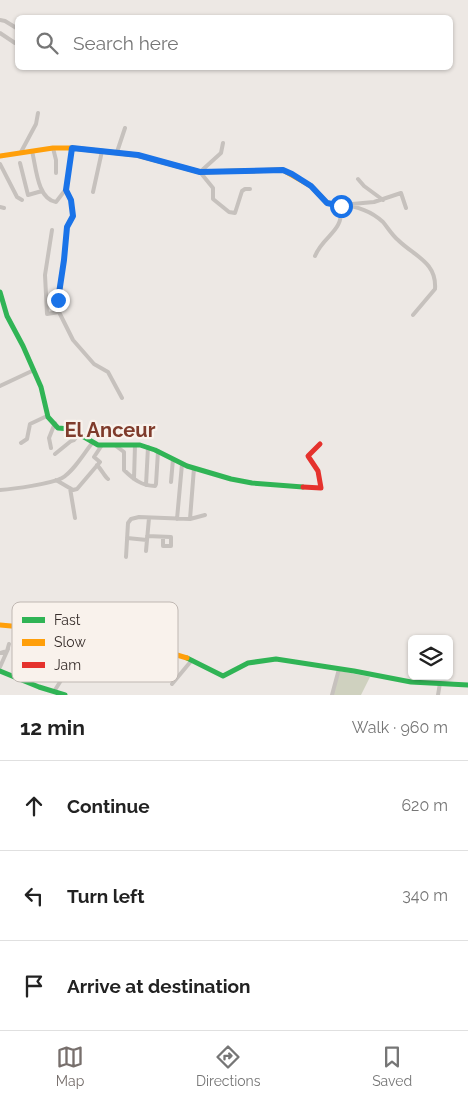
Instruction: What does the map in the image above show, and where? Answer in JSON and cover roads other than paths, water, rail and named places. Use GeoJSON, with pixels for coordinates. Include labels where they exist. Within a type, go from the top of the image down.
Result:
{"type":"FeatureCollection","features":[{"type":"Feature","properties":{"kind":"street"},"geometry":{"type":"LineString","coordinates":[[0,20],[15,27]]}},
{"type":"Feature","properties":{"kind":"street"},"geometry":{"type":"LineString","coordinates":[[0,33],[15,43]]}},
{"type":"Feature","properties":{"kind":"street"},"geometry":{"type":"LineString","coordinates":[[21,152],[36,124],[38,113]]}},
{"type":"Feature","properties":{"kind":"street"},"geometry":{"type":"LineString","coordinates":[[117,152],[125,128]]}},
{"type":"Feature","properties":{"kind":"street"},"geometry":{"type":"LineString","coordinates":[[200,172],[221,153],[223,143]]}},
{"type":"Feature","properties":{"kind":"street"},"geometry":{"type":"LineString","coordinates":[[0,156],[53,148],[72,148],[102,150],[148,157],[200,172],[287,171],[311,186],[327,203],[360,207],[372,214],[397,239],[429,265],[434,277],[435,289],[413,314]]}},
{"type":"Feature","properties":{"kind":"street"},"geometry":{"type":"LineString","coordinates":[[53,148],[56,160],[56,173]]}},
{"type":"Feature","properties":{"kind":"street"},"geometry":{"type":"LineString","coordinates":[[32,151],[42,191],[49,200],[56,202],[66,190],[72,148]]}},
{"type":"Feature","properties":{"kind":"street"},"geometry":{"type":"LineString","coordinates":[[92,192],[102,150]]}},
{"type":"Feature","properties":{"kind":"street"},"geometry":{"type":"LineString","coordinates":[[20,162],[28,195],[42,191]]}},
{"type":"Feature","properties":{"kind":"street"},"geometry":{"type":"LineString","coordinates":[[0,164],[17,197],[22,200]]}},
{"type":"Feature","properties":{"kind":"street"},"geometry":{"type":"LineString","coordinates":[[200,172],[213,188],[213,199],[232,213],[236,211],[244,189],[250,189]]}},
{"type":"Feature","properties":{"kind":"street"},"geometry":{"type":"LineString","coordinates":[[358,179],[364,186],[383,200]]}},
{"type":"Feature","properties":{"kind":"street"},"geometry":{"type":"LineString","coordinates":[[66,190],[71,200],[73,216],[67,227],[58,294],[59,312],[72,340],[94,364],[108,372],[122,398]]}},
{"type":"Feature","properties":{"kind":"street"},"geometry":{"type":"LineString","coordinates":[[341,206],[383,200],[402,193],[406,208]]}},
{"type":"Feature","properties":{"kind":"street"},"geometry":{"type":"LineString","coordinates":[[315,256],[327,238],[333,234],[341,220],[341,206]]}},
{"type":"Feature","properties":{"kind":"street"},"geometry":{"type":"LineString","coordinates":[[52,230],[45,275],[46,314],[59,312]]}},
{"type":"Feature","properties":{"kind":"street"},"geometry":{"type":"LineString","coordinates":[[0,292],[6,316],[24,346],[41,387],[47,416],[58,428],[70,428],[78,435],[102,446],[114,444],[148,448],[158,451],[182,464],[241,481],[321,488],[319,471],[308,456],[320,444]]}},
{"type":"Feature","properties":{"kind":"street"},"geometry":{"type":"LineString","coordinates":[[0,386],[34,370]]}},
{"type":"Feature","properties":{"kind":"street"},"geometry":{"type":"LineString","coordinates":[[21,443],[28,437],[30,424],[47,416]]}},
{"type":"Feature","properties":{"kind":"street"},"geometry":{"type":"LineString","coordinates":[[51,448],[49,438],[55,423]]}},
{"type":"Feature","properties":{"kind":"street"},"geometry":{"type":"LineString","coordinates":[[55,454],[78,435]]}},
{"type":"Feature","properties":{"kind":"street"},"geometry":{"type":"LineString","coordinates":[[0,490],[61,479],[92,442]]}},
{"type":"Feature","properties":{"kind":"street"},"geometry":{"type":"LineString","coordinates":[[114,444],[124,452],[123,469],[134,479],[146,485],[156,485],[158,451]]}},
{"type":"Feature","properties":{"kind":"street"},"geometry":{"type":"LineString","coordinates":[[134,479],[135,445]]}},
{"type":"Feature","properties":{"kind":"street"},"geometry":{"type":"LineString","coordinates":[[56,480],[73,490],[77,489],[100,462],[94,457],[102,446]]}},
{"type":"Feature","properties":{"kind":"street"},"geometry":{"type":"LineString","coordinates":[[146,485],[148,448]]}},
{"type":"Feature","properties":{"kind":"street"},"geometry":{"type":"LineString","coordinates":[[170,482],[173,459]]}},
{"type":"Feature","properties":{"kind":"street"},"geometry":{"type":"LineString","coordinates":[[177,519],[182,464]]}},
{"type":"Feature","properties":{"kind":"street"},"geometry":{"type":"LineString","coordinates":[[97,466],[108,479]]}},
{"type":"Feature","properties":{"kind":"street"},"geometry":{"type":"LineString","coordinates":[[190,519],[194,468]]}},
{"type":"Feature","properties":{"kind":"street"},"geometry":{"type":"LineString","coordinates":[[70,488],[75,518]]}},
{"type":"Feature","properties":{"kind":"street"},"geometry":{"type":"LineString","coordinates":[[126,557],[129,521],[134,518],[190,519],[205,515]]}},
{"type":"Feature","properties":{"kind":"street"},"geometry":{"type":"LineString","coordinates":[[146,551],[148,518]]}},
{"type":"Feature","properties":{"kind":"street"},"geometry":{"type":"LineString","coordinates":[[127,538],[163,537]]}},
{"type":"Feature","properties":{"kind":"street"},"geometry":{"type":"LineString","coordinates":[[0,666],[9,644]]}},
{"type":"Feature","properties":{"kind":"street"},"geometry":{"type":"LineString","coordinates":[[0,653],[8,649]]}},
{"type":"Feature","properties":{"kind":"street"},"geometry":{"type":"LineString","coordinates":[[178,655],[223,676],[248,663],[283,660],[412,682],[468,685]]}},
{"type":"Feature","properties":{"kind":"street"},"geometry":{"type":"LineString","coordinates":[[178,677],[192,660]]}},
{"type":"Feature","properties":{"kind":"street"},"geometry":{"type":"LineString","coordinates":[[332,695],[339,669]]}},
{"type":"Feature","properties":{"kind":"street"},"geometry":{"type":"LineString","coordinates":[[0,671],[12,676]]}},
{"type":"Feature","properties":{"kind":"street"},"geometry":{"type":"LineString","coordinates":[[29,682],[65,695]]}},
{"type":"Feature","properties":{"kind":"street"},"geometry":{"type":"LineString","coordinates":[[55,690],[60,682]]}},
{"type":"Feature","properties":{"kind":"street"},"geometry":{"type":"LineString","coordinates":[[438,695],[440,683]]}},
{"type":"Feature","properties":{"kind":"street"},"geometry":{"type":"LineString","coordinates":[[45,688],[46,695]]}},
{"type":"Feature","properties":{"kind":"district","name":"El Anceur"},"geometry":{"type":"Point","coordinates":[110,430]}}]}
